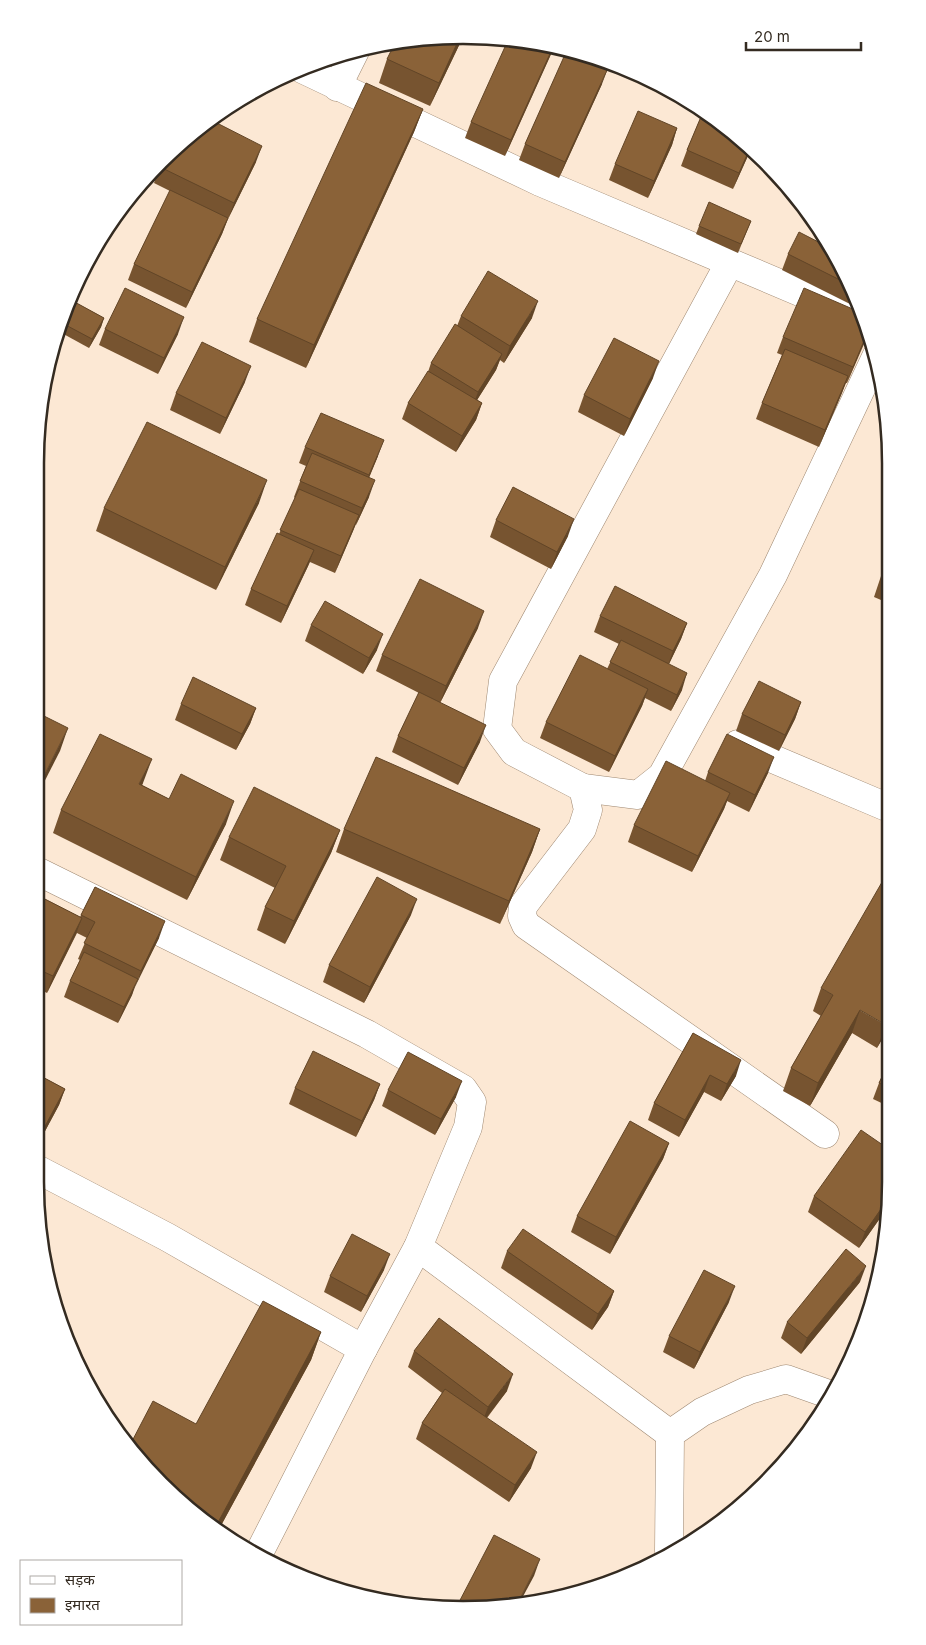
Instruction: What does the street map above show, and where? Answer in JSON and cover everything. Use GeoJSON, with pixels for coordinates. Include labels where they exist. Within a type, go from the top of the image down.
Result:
{"type":"FeatureCollection","features":[{"type":"Feature","properties":{"kind":"street"},"geometry":{"type":"LineString","coordinates":[[336,87],[351,59]]}},
{"type":"Feature","properties":{"kind":"street"},"geometry":{"type":"LineString","coordinates":[[310,73],[540,182],[855,315]]}},
{"type":"Feature","properties":{"kind":"street"},"geometry":{"type":"LineString","coordinates":[[730,262],[503,681],[497,729],[514,752],[582,788],[638,795],[662,776],[773,575],[871,368]]}},
{"type":"Feature","properties":{"kind":"street"},"geometry":{"type":"LineString","coordinates":[[727,740],[882,805]]}},
{"type":"Feature","properties":{"kind":"street"},"geometry":{"type":"LineString","coordinates":[[582,788],[588,810],[582,828],[523,906],[522,916],[526,925],[825,1134]]}},
{"type":"Feature","properties":{"kind":"street"},"geometry":{"type":"LineString","coordinates":[[44,874],[367,1034],[463,1089],[472,1102],[468,1127],[418,1247],[363,1349],[261,1549]]}},
{"type":"Feature","properties":{"kind":"street"},"geometry":{"type":"LineString","coordinates":[[44,1173],[167,1237],[363,1349]]}},
{"type":"Feature","properties":{"kind":"street"},"geometry":{"type":"LineString","coordinates":[[418,1247],[670,1434]]}},
{"type":"Feature","properties":{"kind":"street"},"geometry":{"type":"LineString","coordinates":[[670,1434],[702,1412],[749,1390],[786,1379],[825,1393]]}},
{"type":"Feature","properties":{"kind":"street"},"geometry":{"type":"LineString","coordinates":[[668,1548],[670,1434]]}},
{"type":"Feature","properties":{"kind":"building"},"geometry":{"type":"Polygon","coordinates":[[[457,44],[439,83],[387,59],[391,50],[408,47],[457,44]]]}},
{"type":"Feature","properties":{"kind":"building"},"geometry":{"type":"Polygon","coordinates":[[[505,46],[550,53],[511,140],[471,122],[505,46]]]}},
{"type":"Feature","properties":{"kind":"building"},"geometry":{"type":"Polygon","coordinates":[[[564,56],[607,70],[565,162],[525,144],[564,56]]]}},
{"type":"Feature","properties":{"kind":"building"},"geometry":{"type":"Polygon","coordinates":[[[366,83],[423,109],[314,345],[257,319],[366,83]]]}},
{"type":"Feature","properties":{"kind":"building"},"geometry":{"type":"Polygon","coordinates":[[[638,111],[677,128],[654,181],[615,164],[638,111]]]}},
{"type":"Feature","properties":{"kind":"building"},"geometry":{"type":"Polygon","coordinates":[[[701,117],[747,155],[739,173],[687,150],[701,117]]]}},
{"type":"Feature","properties":{"kind":"building"},"geometry":{"type":"Polygon","coordinates":[[[217,123],[262,146],[234,203],[165,169],[217,123]]]}},
{"type":"Feature","properties":{"kind":"building"},"geometry":{"type":"Polygon","coordinates":[[[170,190],[228,218],[192,292],[134,264],[170,190]]]}},
{"type":"Feature","properties":{"kind":"building"},"geometry":{"type":"Polygon","coordinates":[[[709,202],[751,221],[741,244],[699,226],[709,202]]]}},
{"type":"Feature","properties":{"kind":"building"},"geometry":{"type":"Polygon","coordinates":[[[799,232],[820,243],[840,280],[788,254],[799,232]]]}},
{"type":"Feature","properties":{"kind":"building"},"geometry":{"type":"Polygon","coordinates":[[[488,271],[538,301],[510,346],[461,316],[488,271]]]}},
{"type":"Feature","properties":{"kind":"building"},"geometry":{"type":"Polygon","coordinates":[[[125,288],[184,317],[164,358],[105,329],[125,288]]]}},
{"type":"Feature","properties":{"kind":"building"},"geometry":{"type":"Polygon","coordinates":[[[804,288],[852,309],[864,341],[853,367],[783,337],[804,288]]]}},
{"type":"Feature","properties":{"kind":"building"},"geometry":{"type":"Polygon","coordinates":[[[76,303],[104,318],[92,339],[67,326],[76,303]]]}},
{"type":"Feature","properties":{"kind":"building"},"geometry":{"type":"Polygon","coordinates":[[[455,324],[502,354],[478,392],[431,363],[455,324]]]}},
{"type":"Feature","properties":{"kind":"building"},"geometry":{"type":"Polygon","coordinates":[[[614,338],[659,361],[630,419],[584,395],[614,338]]]}},
{"type":"Feature","properties":{"kind":"building"},"geometry":{"type":"Polygon","coordinates":[[[202,342],[251,366],[226,418],[176,393],[202,342]]]}},
{"type":"Feature","properties":{"kind":"building"},"geometry":{"type":"Polygon","coordinates":[[[785,349],[848,376],[825,430],[762,403],[785,349]]]}},
{"type":"Feature","properties":{"kind":"building"},"geometry":{"type":"Polygon","coordinates":[[[428,371],[482,403],[462,436],[408,403],[428,371]]]}},
{"type":"Feature","properties":{"kind":"building"},"geometry":{"type":"Polygon","coordinates":[[[321,413],[384,440],[369,475],[305,447],[321,413]]]}},
{"type":"Feature","properties":{"kind":"building"},"geometry":{"type":"Polygon","coordinates":[[[147,422],[267,480],[225,567],[104,508],[147,422]]]}},
{"type":"Feature","properties":{"kind":"building"},"geometry":{"type":"Polygon","coordinates":[[[312,453],[375,480],[362,508],[300,481],[312,453]]]}},
{"type":"Feature","properties":{"kind":"building"},"geometry":{"type":"Polygon","coordinates":[[[513,487],[574,519],[557,552],[496,520],[513,487]]]}},
{"type":"Feature","properties":{"kind":"building"},"geometry":{"type":"Polygon","coordinates":[[[299,489],[359,515],[341,556],[280,530],[299,489]]]}},
{"type":"Feature","properties":{"kind":"building"},"geometry":{"type":"Polygon","coordinates":[[[277,533],[314,550],[287,606],[251,589],[277,533]]]}},
{"type":"Feature","properties":{"kind":"building"},"geometry":{"type":"Polygon","coordinates":[[[420,579],[484,611],[446,686],[382,655],[420,579]]]}},
{"type":"Feature","properties":{"kind":"building"},"geometry":{"type":"Polygon","coordinates":[[[615,586],[687,623],[673,651],[600,616],[615,586]]]}},
{"type":"Feature","properties":{"kind":"building"},"geometry":{"type":"Polygon","coordinates":[[[325,601],[383,634],[369,658],[311,625],[325,601]]]}},
{"type":"Feature","properties":{"kind":"building"},"geometry":{"type":"Polygon","coordinates":[[[621,640],[687,673],[677,695],[610,662],[621,640]]]}},
{"type":"Feature","properties":{"kind":"building"},"geometry":{"type":"Polygon","coordinates":[[[580,655],[648,689],[615,756],[546,722],[580,655]]]}},
{"type":"Feature","properties":{"kind":"building"},"geometry":{"type":"Polygon","coordinates":[[[193,677],[256,708],[242,734],[181,704],[193,677]]]}},
{"type":"Feature","properties":{"kind":"building"},"geometry":{"type":"Polygon","coordinates":[[[759,681],[801,702],[785,735],[742,714],[759,681]]]}},
{"type":"Feature","properties":{"kind":"building"},"geometry":{"type":"Polygon","coordinates":[[[419,692],[486,725],[464,768],[398,736],[419,692]]]}},
{"type":"Feature","properties":{"kind":"building"},"geometry":{"type":"Polygon","coordinates":[[[44,716],[68,728],[44,776],[44,716]]]}},
{"type":"Feature","properties":{"kind":"building"},"geometry":{"type":"Polygon","coordinates":[[[100,734],[152,759],[139,784],[169,799],[181,774],[234,801],[196,877],[61,810],[100,734]]]}},
{"type":"Feature","properties":{"kind":"building"},"geometry":{"type":"Polygon","coordinates":[[[727,734],[774,757],[755,795],[708,772],[727,734]]]}},
{"type":"Feature","properties":{"kind":"building"},"geometry":{"type":"Polygon","coordinates":[[[376,757],[540,829],[509,901],[344,829],[376,757]]]}},
{"type":"Feature","properties":{"kind":"building"},"geometry":{"type":"Polygon","coordinates":[[[666,761],[730,793],[698,856],[634,825],[666,761]]]}},
{"type":"Feature","properties":{"kind":"building"},"geometry":{"type":"Polygon","coordinates":[[[254,787],[340,830],[294,921],[265,907],[286,866],[229,837],[254,787]]]}},
{"type":"Feature","properties":{"kind":"building"},"geometry":{"type":"Polygon","coordinates":[[[377,877],[417,899],[370,987],[329,965],[377,877]]]}},
{"type":"Feature","properties":{"kind":"building"},"geometry":{"type":"Polygon","coordinates":[[[882,882],[882,1023],[860,1010],[818,1083],[791,1068],[833,995],[821,988],[882,882]]]}},
{"type":"Feature","properties":{"kind":"building"},"geometry":{"type":"Polygon","coordinates":[[[95,887],[165,921],[141,971],[84,943],[95,922],[81,915],[95,887]]]}},
{"type":"Feature","properties":{"kind":"building"},"geometry":{"type":"Polygon","coordinates":[[[44,899],[82,918],[53,976],[44,972],[44,899]]]}},
{"type":"Feature","properties":{"kind":"building"},"geometry":{"type":"Polygon","coordinates":[[[84,952],[138,979],[124,1007],[70,981],[84,952]]]}},
{"type":"Feature","properties":{"kind":"building"},"geometry":{"type":"Polygon","coordinates":[[[693,1033],[741,1060],[727,1084],[710,1075],[685,1120],[654,1103],[693,1033]]]}},
{"type":"Feature","properties":{"kind":"building"},"geometry":{"type":"Polygon","coordinates":[[[313,1051],[380,1084],[362,1121],[295,1088],[313,1051]]]}},
{"type":"Feature","properties":{"kind":"building"},"geometry":{"type":"Polygon","coordinates":[[[408,1052],[462,1081],[441,1119],[388,1090],[408,1052]]]}},
{"type":"Feature","properties":{"kind":"building"},"geometry":{"type":"Polygon","coordinates":[[[44,1078],[65,1089],[44,1128],[44,1078]]]}},
{"type":"Feature","properties":{"kind":"building"},"geometry":{"type":"Polygon","coordinates":[[[630,1121],[669,1143],[616,1237],[577,1216],[630,1121]]]}},
{"type":"Feature","properties":{"kind":"building"},"geometry":{"type":"Polygon","coordinates":[[[861,1130],[882,1144],[881,1209],[865,1232],[814,1196],[861,1130]]]}},
{"type":"Feature","properties":{"kind":"building"},"geometry":{"type":"Polygon","coordinates":[[[523,1229],[614,1291],[598,1314],[507,1251],[523,1229]]]}},
{"type":"Feature","properties":{"kind":"building"},"geometry":{"type":"Polygon","coordinates":[[[352,1234],[390,1254],[367,1296],[330,1276],[352,1234]]]}},
{"type":"Feature","properties":{"kind":"building"},"geometry":{"type":"Polygon","coordinates":[[[846,1249],[866,1266],[807,1338],[787,1322],[846,1249]]]}},
{"type":"Feature","properties":{"kind":"building"},"geometry":{"type":"Polygon","coordinates":[[[704,1270],[735,1286],[700,1352],[669,1336],[704,1270]]]}},
{"type":"Feature","properties":{"kind":"building"},"geometry":{"type":"Polygon","coordinates":[[[263,1301],[321,1332],[218,1522],[167,1478],[133,1440],[153,1401],[196,1424],[263,1301]]]}},
{"type":"Feature","properties":{"kind":"building"},"geometry":{"type":"Polygon","coordinates":[[[439,1318],[513,1374],[488,1407],[414,1351],[439,1318]]]}},
{"type":"Feature","properties":{"kind":"building"},"geometry":{"type":"Polygon","coordinates":[[[445,1389],[537,1452],[515,1485],[422,1423],[445,1389]]]}},
{"type":"Feature","properties":{"kind":"building"},"geometry":{"type":"Polygon","coordinates":[[[494,1535],[540,1559],[521,1597],[460,1601],[494,1535]]]}}]}
